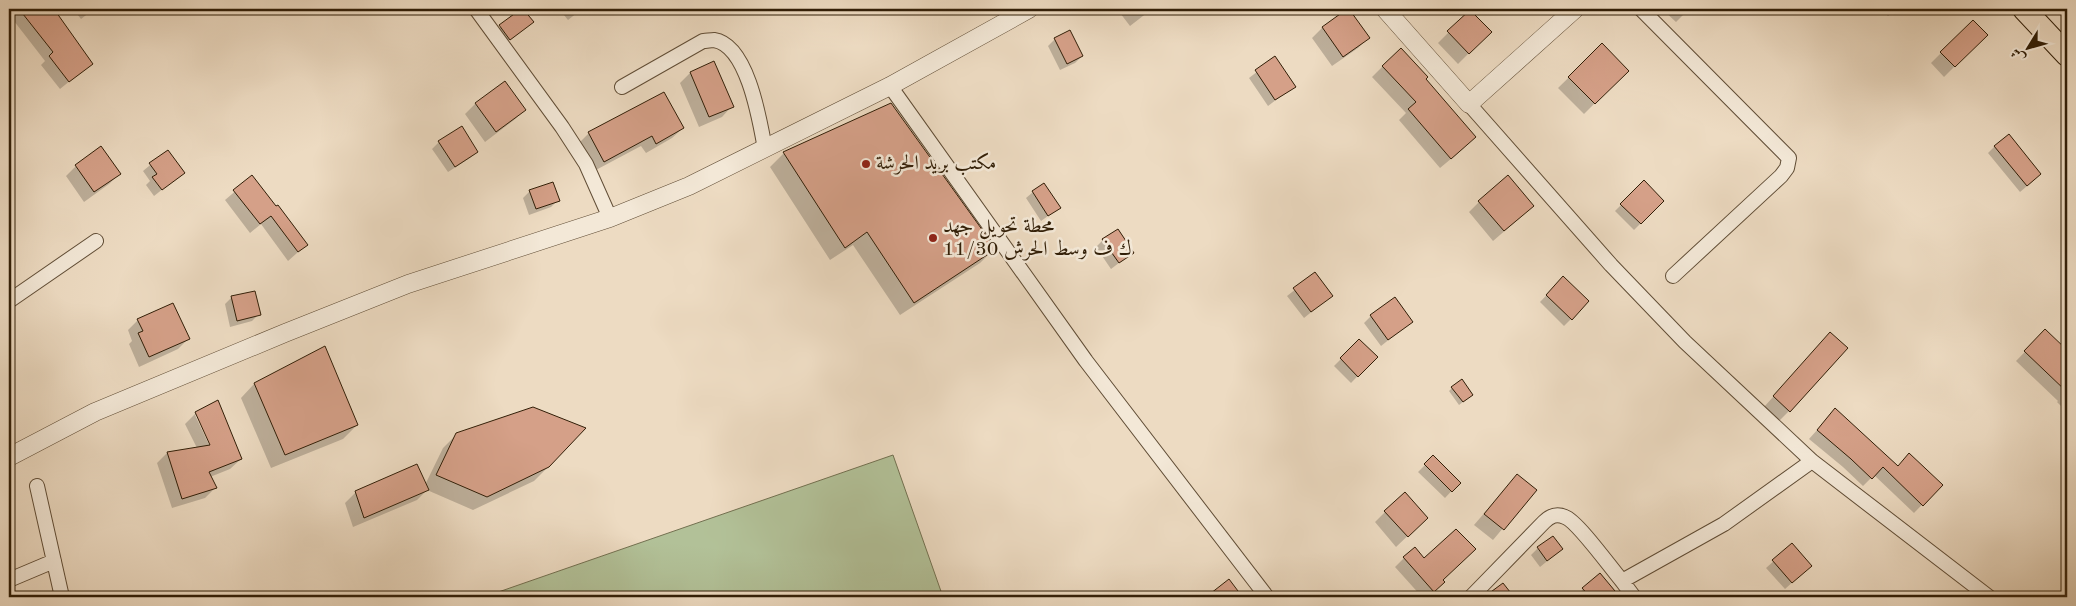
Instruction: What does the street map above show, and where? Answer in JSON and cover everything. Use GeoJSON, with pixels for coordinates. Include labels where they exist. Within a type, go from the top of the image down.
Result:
{"type":"FeatureCollection","features":[{"type":"Feature","properties":{"kind":"highway"},"geometry":{"type":"LineString","coordinates":[[2024,9],[2067,55]]}},
{"type":"Feature","properties":{"kind":"street"},"geometry":{"type":"LineString","coordinates":[[476,9],[562,127],[586,164],[610,218]]}},
{"type":"Feature","properties":{"kind":"street"},"geometry":{"type":"LineString","coordinates":[[9,456],[96,412],[285,332],[408,284],[610,218],[689,186],[890,86],[1029,9]]}},
{"type":"Feature","properties":{"kind":"street"},"geometry":{"type":"LineString","coordinates":[[1385,9],[1611,265],[1671,328],[1812,460],[1989,597]]}},
{"type":"Feature","properties":{"kind":"street"},"geometry":{"type":"LineString","coordinates":[[1469,104],[1575,9]]}},
{"type":"Feature","properties":{"kind":"street"},"geometry":{"type":"LineString","coordinates":[[1642,9],[1789,158],[1787,168],[1781,176],[1673,276]]}},
{"type":"Feature","properties":{"kind":"street"},"geometry":{"type":"LineString","coordinates":[[622,87],[703,41],[716,40],[727,47],[737,58],[746,74],[758,110],[765,149]]}},
{"type":"Feature","properties":{"kind":"street"},"geometry":{"type":"LineString","coordinates":[[890,86],[1086,360],[1267,597]]}},
{"type":"Feature","properties":{"kind":"street"},"geometry":{"type":"LineString","coordinates":[[9,301],[96,241]]}},
{"type":"Feature","properties":{"kind":"street"},"geometry":{"type":"LineString","coordinates":[[1622,581],[1724,524],[1812,460]]}},
{"type":"Feature","properties":{"kind":"street"},"geometry":{"type":"LineString","coordinates":[[37,486],[62,597]]}},
{"type":"Feature","properties":{"kind":"street"},"geometry":{"type":"LineString","coordinates":[[1471,597],[1550,516],[1557,515],[1571,520],[1634,597]]}},
{"type":"Feature","properties":{"kind":"street"},"geometry":{"type":"LineString","coordinates":[[9,580],[54,561]]}},
{"type":"Feature","properties":{"kind":"green space"},"geometry":{"type":"Polygon","coordinates":[[[893,455],[943,597],[484,597],[893,455]]]}},
{"type":"Feature","properties":{"kind":"building"},"geometry":{"type":"Polygon","coordinates":[[[19,9],[54,9],[93,64],[69,82],[49,56],[53,52],[19,9]]]}},
{"type":"Feature","properties":{"kind":"building"},"geometry":{"type":"Polygon","coordinates":[[[521,9],[534,22],[510,40],[499,25],[521,9]]]}},
{"type":"Feature","properties":{"kind":"building"},"geometry":{"type":"Polygon","coordinates":[[[1349,9],[1370,38],[1343,57],[1322,27],[1349,9]]]}},
{"type":"Feature","properties":{"kind":"building"},"geometry":{"type":"Polygon","coordinates":[[[1470,10],[1492,32],[1469,54],[1447,31],[1470,10]]]}},
{"type":"Feature","properties":{"kind":"building"},"geometry":{"type":"Polygon","coordinates":[[[1973,20],[1988,35],[1955,67],[1940,52],[1973,20]]]}},
{"type":"Feature","properties":{"kind":"building"},"geometry":{"type":"Polygon","coordinates":[[[1070,30],[1083,56],[1067,64],[1054,38],[1070,30]]]}},
{"type":"Feature","properties":{"kind":"building"},"geometry":{"type":"Polygon","coordinates":[[[1602,43],[1629,71],[1595,104],[1568,77],[1602,43]]]}},
{"type":"Feature","properties":{"kind":"building"},"geometry":{"type":"Polygon","coordinates":[[[1401,48],[1428,77],[1426,79],[1476,137],[1451,159],[1408,109],[1416,102],[1382,66],[1401,48]]]}},
{"type":"Feature","properties":{"kind":"building"},"geometry":{"type":"Polygon","coordinates":[[[1275,56],[1296,87],[1275,100],[1255,70],[1275,56]]]}},
{"type":"Feature","properties":{"kind":"building"},"geometry":{"type":"Polygon","coordinates":[[[714,61],[734,107],[709,117],[690,72],[714,61]]]}},
{"type":"Feature","properties":{"kind":"building"},"geometry":{"type":"Polygon","coordinates":[[[505,81],[526,110],[496,132],[475,103],[505,81]]]}},
{"type":"Feature","properties":{"kind":"building"},"geometry":{"type":"Polygon","coordinates":[[[664,92],[684,128],[656,144],[652,136],[604,162],[588,132],[664,92]]]}},
{"type":"Feature","properties":{"kind":"building"},"geometry":{"type":"Polygon","coordinates":[[[891,103],[996,249],[914,303],[867,232],[845,248],[783,152],[891,103]]]}},
{"type":"Feature","properties":{"kind":"building"},"geometry":{"type":"Polygon","coordinates":[[[462,126],[478,152],[455,167],[438,141],[462,126]]]}},
{"type":"Feature","properties":{"kind":"building"},"geometry":{"type":"Polygon","coordinates":[[[2009,134],[2041,174],[2027,186],[1994,146],[2009,134]]]}},
{"type":"Feature","properties":{"kind":"building"},"geometry":{"type":"Polygon","coordinates":[[[101,146],[121,174],[94,192],[75,165],[101,146]]]}},
{"type":"Feature","properties":{"kind":"building"},"geometry":{"type":"Polygon","coordinates":[[[168,150],[185,173],[162,190],[152,177],[157,174],[149,163],[168,150]]]}},
{"type":"Feature","properties":{"kind":"building"},"geometry":{"type":"Polygon","coordinates":[[[252,175],[276,206],[278,205],[308,245],[298,252],[271,216],[260,224],[233,190],[252,175]]]}},
{"type":"Feature","properties":{"kind":"building"},"geometry":{"type":"Polygon","coordinates":[[[1508,175],[1534,206],[1504,231],[1478,201],[1508,175]]]}},
{"type":"Feature","properties":{"kind":"building"},"geometry":{"type":"Polygon","coordinates":[[[1644,180],[1664,201],[1641,224],[1620,204],[1644,180]]]}},
{"type":"Feature","properties":{"kind":"building"},"geometry":{"type":"Polygon","coordinates":[[[553,182],[560,201],[536,209],[529,190],[553,182]]]}},
{"type":"Feature","properties":{"kind":"building"},"geometry":{"type":"Polygon","coordinates":[[[1044,183],[1061,208],[1048,216],[1032,191],[1044,183]]]}},
{"type":"Feature","properties":{"kind":"building"},"geometry":{"type":"Polygon","coordinates":[[[1118,229],[1134,253],[1119,263],[1102,239],[1118,229]]]}},
{"type":"Feature","properties":{"kind":"building"},"geometry":{"type":"Polygon","coordinates":[[[1315,272],[1333,296],[1311,312],[1293,288],[1315,272]]]}},
{"type":"Feature","properties":{"kind":"building"},"geometry":{"type":"Polygon","coordinates":[[[1563,276],[1589,301],[1572,320],[1546,295],[1563,276]]]}},
{"type":"Feature","properties":{"kind":"building"},"geometry":{"type":"Polygon","coordinates":[[[255,291],[261,315],[237,321],[231,296],[255,291]]]}},
{"type":"Feature","properties":{"kind":"building"},"geometry":{"type":"Polygon","coordinates":[[[1395,297],[1413,322],[1388,340],[1370,315],[1395,297]]]}},
{"type":"Feature","properties":{"kind":"building"},"geometry":{"type":"Polygon","coordinates":[[[173,303],[190,339],[149,357],[138,333],[143,331],[137,319],[173,303]]]}},
{"type":"Feature","properties":{"kind":"building"},"geometry":{"type":"Polygon","coordinates":[[[2045,329],[2067,350],[2067,392],[2024,351],[2045,329]]]}},
{"type":"Feature","properties":{"kind":"building"},"geometry":{"type":"Polygon","coordinates":[[[1830,332],[1848,348],[1790,412],[1773,396],[1830,332]]]}},
{"type":"Feature","properties":{"kind":"building"},"geometry":{"type":"Polygon","coordinates":[[[1359,339],[1378,357],[1358,377],[1340,358],[1359,339]]]}},
{"type":"Feature","properties":{"kind":"building"},"geometry":{"type":"Polygon","coordinates":[[[325,346],[358,425],[285,455],[254,383],[325,346]]]}},
{"type":"Feature","properties":{"kind":"building"},"geometry":{"type":"Polygon","coordinates":[[[1462,379],[1473,395],[1463,402],[1451,387],[1462,379]]]}},
{"type":"Feature","properties":{"kind":"building"},"geometry":{"type":"Polygon","coordinates":[[[218,400],[242,459],[209,472],[217,488],[182,499],[167,452],[210,445],[195,412],[218,400]]]}},
{"type":"Feature","properties":{"kind":"building"},"geometry":{"type":"Polygon","coordinates":[[[533,407],[586,428],[549,467],[487,497],[436,475],[456,433],[533,407]]]}},
{"type":"Feature","properties":{"kind":"building"},"geometry":{"type":"Polygon","coordinates":[[[1835,408],[1898,466],[1909,453],[1943,485],[1923,506],[1883,467],[1872,479],[1817,430],[1835,408]]]}},
{"type":"Feature","properties":{"kind":"building"},"geometry":{"type":"Polygon","coordinates":[[[1433,455],[1461,483],[1452,492],[1424,464],[1433,455]]]}},
{"type":"Feature","properties":{"kind":"building"},"geometry":{"type":"Polygon","coordinates":[[[417,464],[429,490],[364,518],[355,491],[417,464]]]}},
{"type":"Feature","properties":{"kind":"building"},"geometry":{"type":"Polygon","coordinates":[[[1517,474],[1537,490],[1504,530],[1484,514],[1517,474]]]}},
{"type":"Feature","properties":{"kind":"building"},"geometry":{"type":"Polygon","coordinates":[[[1405,492],[1428,518],[1408,537],[1384,511],[1405,492]]]}},
{"type":"Feature","properties":{"kind":"building"},"geometry":{"type":"Polygon","coordinates":[[[1456,529],[1476,549],[1443,580],[1445,582],[1434,592],[1403,557],[1415,547],[1424,558],[1456,529]]]}},
{"type":"Feature","properties":{"kind":"building"},"geometry":{"type":"Polygon","coordinates":[[[1553,536],[1563,549],[1547,561],[1537,547],[1553,536]]]}},
{"type":"Feature","properties":{"kind":"building"},"geometry":{"type":"Polygon","coordinates":[[[1792,543],[1812,566],[1792,583],[1772,560],[1792,543]]]}},
{"type":"Feature","properties":{"kind":"building"},"geometry":{"type":"Polygon","coordinates":[[[1600,573],[1620,597],[1590,597],[1582,588],[1600,573]]]}},
{"type":"Feature","properties":{"kind":"building"},"geometry":{"type":"Polygon","coordinates":[[[1229,579],[1238,591],[1230,597],[1206,597],[1229,579]]]}},
{"type":"Feature","properties":{"kind":"building"},"geometry":{"type":"Polygon","coordinates":[[[1503,583],[1514,597],[1484,597],[1503,583]]]}},
{"type":"Feature","properties":{"kind":"place","name":"مكتب بريد الحرشة"},"geometry":{"type":"Point","coordinates":[866,164]}},
{"type":"Feature","properties":{"kind":"place","name":"محطة تحويل جهد 11/30 ك ف وسط الحرش"},"geometry":{"type":"Point","coordinates":[933,238]}}]}
